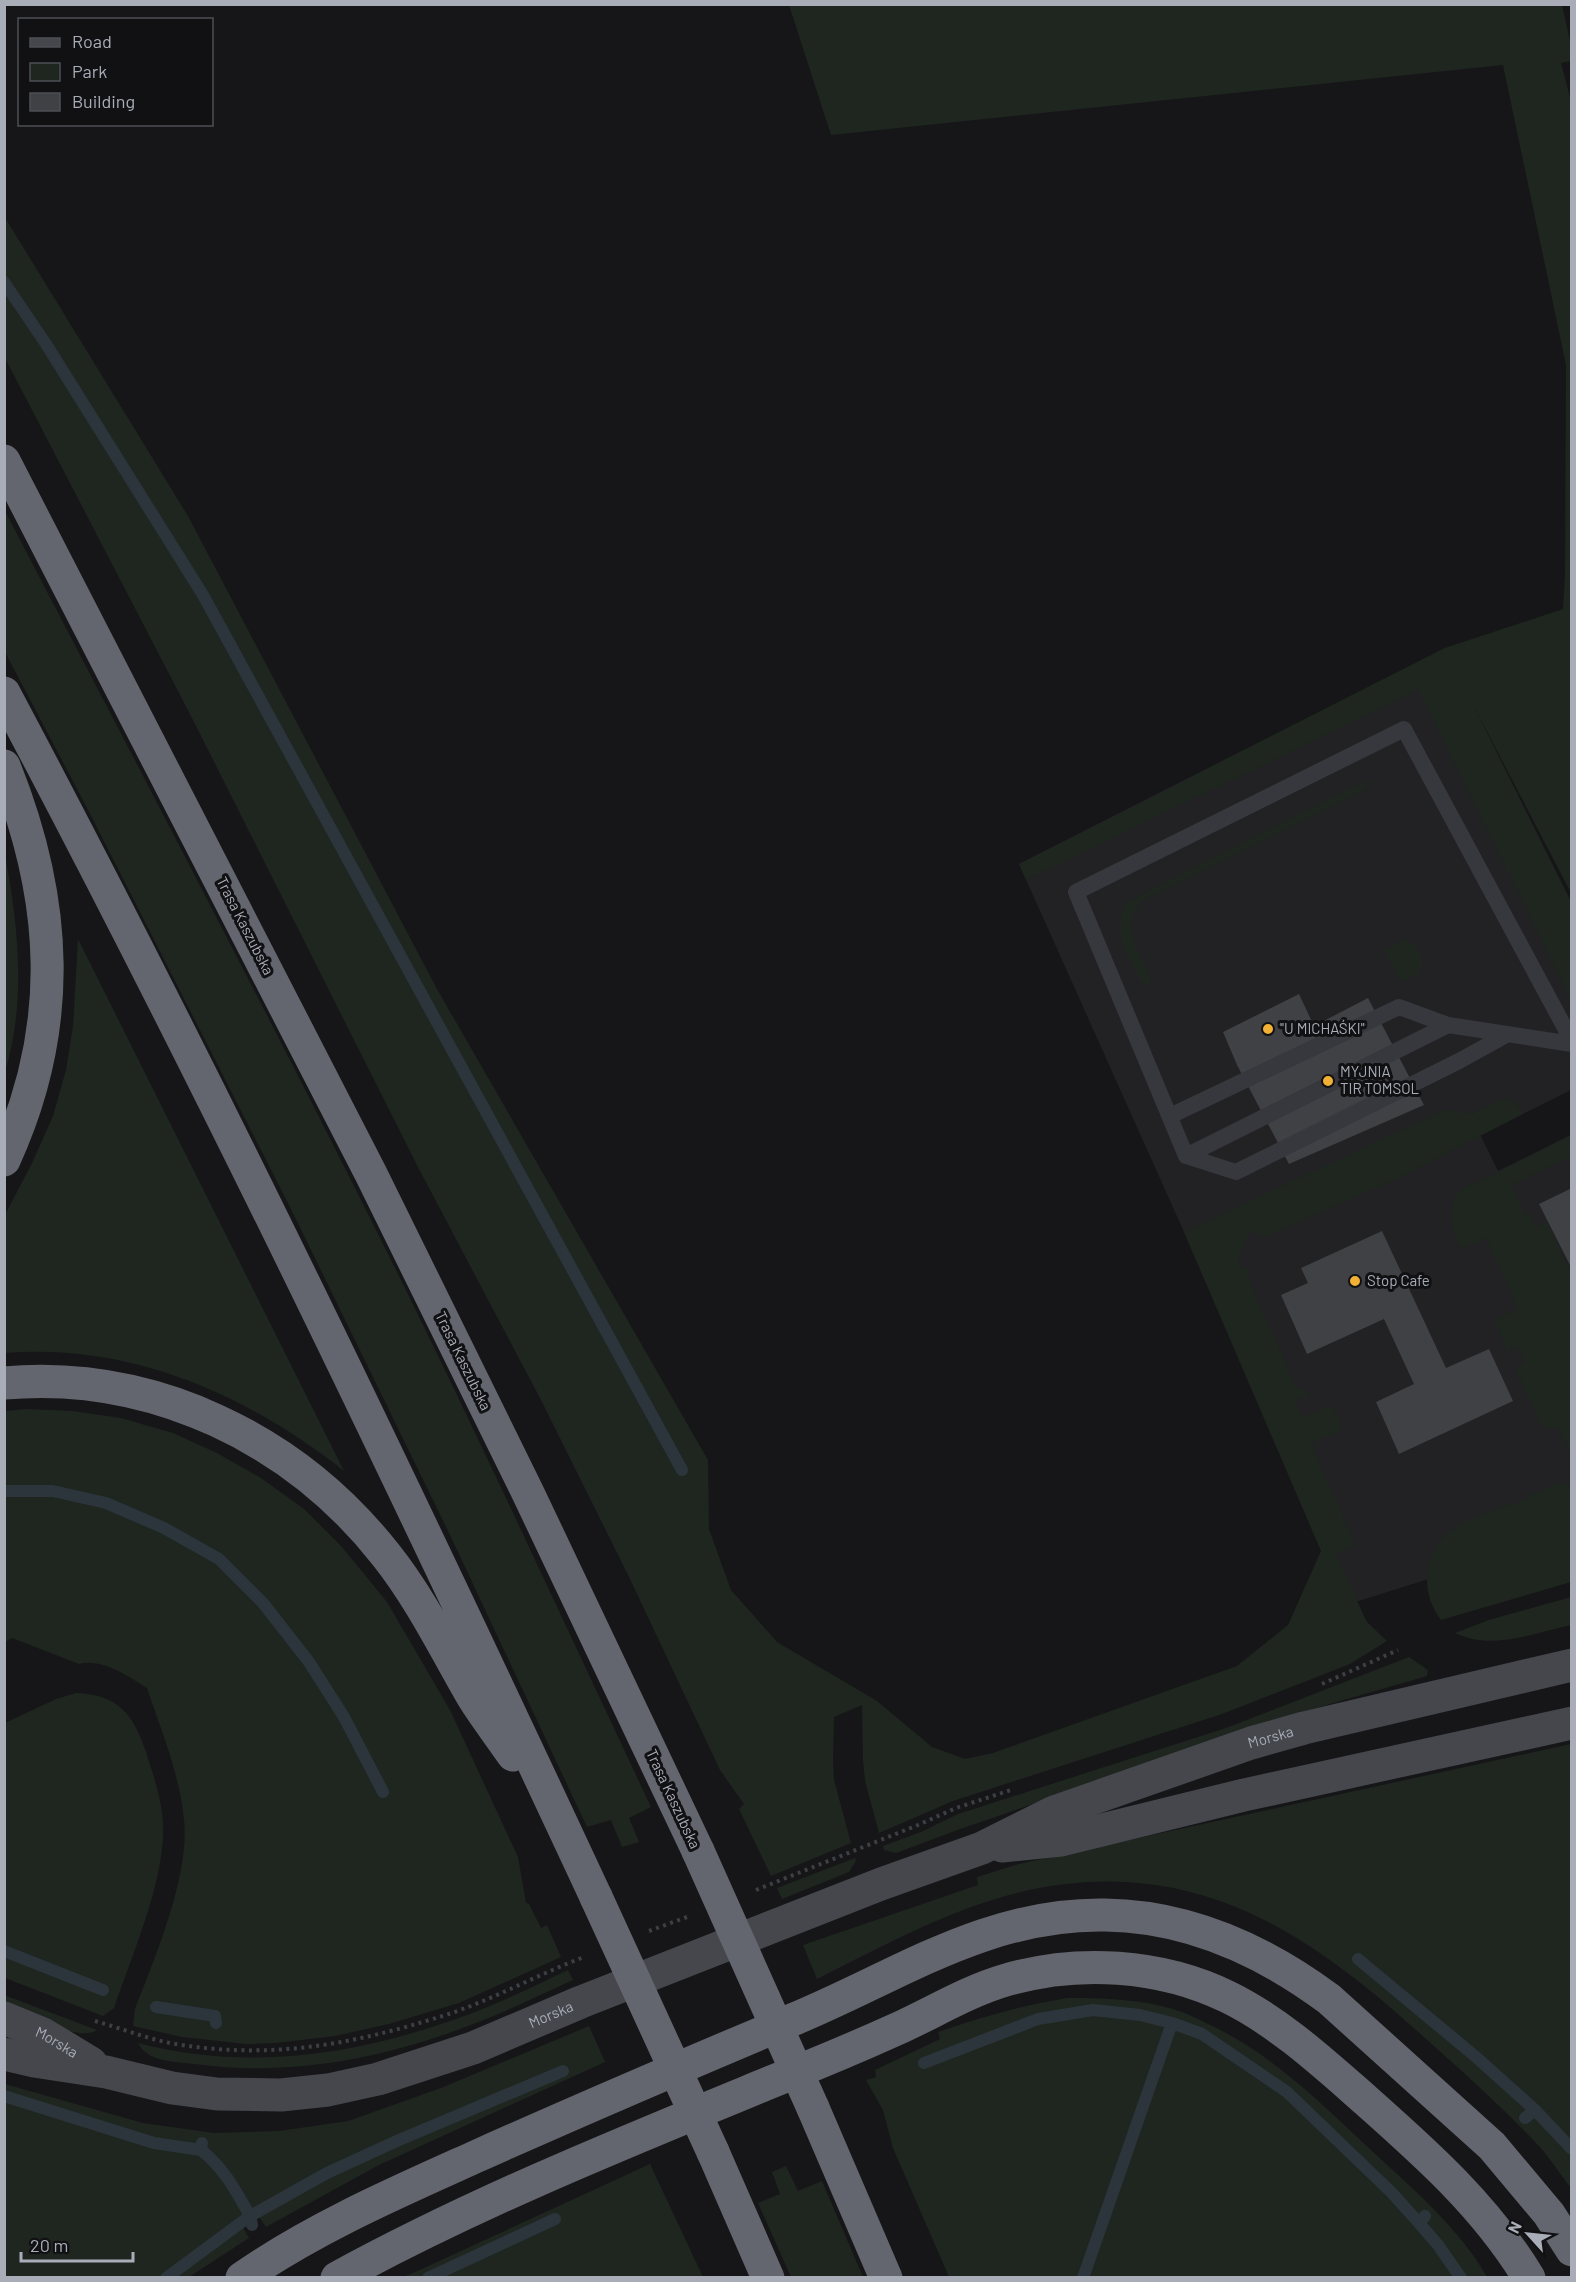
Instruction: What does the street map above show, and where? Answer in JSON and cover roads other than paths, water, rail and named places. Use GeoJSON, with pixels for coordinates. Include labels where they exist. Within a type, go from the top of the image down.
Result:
{"type":"FeatureCollection","features":[{"type":"Feature","properties":{"kind":"highway","name":"Trasa Kaszubska"},"geometry":{"type":"LineString","coordinates":[[4,461],[371,1174],[528,1493],[698,1851],[886,2277]]}},
{"type":"Feature","properties":{"kind":"highway"},"geometry":{"type":"LineString","coordinates":[[4,693],[68,813],[268,1210],[431,1545],[569,1838],[768,2277]]}},
{"type":"Feature","properties":{"kind":"highway"},"geometry":{"type":"LineString","coordinates":[[4,766],[34,856],[43,899],[48,961],[45,1019],[36,1069],[22,1116],[4,1160]]}},
{"type":"Feature","properties":{"kind":"highway"},"geometry":{"type":"LineString","coordinates":[[4,1383],[50,1381],[84,1383],[111,1387],[166,1401],[244,1433],[297,1469],[346,1513],[385,1554],[428,1619],[475,1700],[569,1838]]}},
{"type":"Feature","properties":{"kind":"highway"},"geometry":{"type":"LineString","coordinates":[[242,2277],[309,2236],[412,2186],[621,2092],[831,2004],[950,1946],[985,1933],[1018,1925],[1104,1915],[1161,1919],[1212,1934],[1262,1954],[1308,1984],[1347,2015],[1492,2146],[1549,2214],[1572,2250]]}},
{"type":"Feature","properties":{"kind":"highway"},"geometry":{"type":"LineString","coordinates":[[337,2277],[464,2214],[628,2140],[851,2050],[980,1990],[1006,1980],[1079,1968],[1117,1968],[1190,1982],[1228,1997],[1271,2024],[1334,2072],[1453,2180],[1497,2229],[1528,2277]]}},
{"type":"Feature","properties":{"kind":"main road","name":"Morska"},"geometry":{"type":"LineString","coordinates":[[4,2054],[106,2072],[172,2088],[237,2095],[305,2093],[378,2079],[473,2048],[581,2002],[881,1884],[982,1848],[1053,1812],[1251,1743],[1360,1714],[1572,1665]]}},
{"type":"Feature","properties":{"kind":"main road","name":"Morska"},"geometry":{"type":"LineString","coordinates":[[982,1848],[1061,1840],[1244,1795],[1572,1723]]}},
{"type":"Feature","properties":{"kind":"main road","name":"Morska"},"geometry":{"type":"LineString","coordinates":[[4,2018],[44,2034],[106,2072]]}},
{"type":"Feature","properties":{"kind":"lane"},"geometry":{"type":"LineString","coordinates":[[1186,1156],[1076,892],[1404,729],[1572,1043]]}},
{"type":"Feature","properties":{"kind":"lane"},"geometry":{"type":"LineString","coordinates":[[1170,1116],[1399,1007],[1448,1025],[1572,1043]]}},
{"type":"Feature","properties":{"kind":"lane"},"geometry":{"type":"LineString","coordinates":[[1186,1156],[1448,1025]]}},
{"type":"Feature","properties":{"kind":"lane"},"geometry":{"type":"LineString","coordinates":[[1186,1156],[1236,1172],[1459,1061],[1508,1034]]}},
{"type":"Feature","properties":{"kind":"waterway"},"geometry":{"type":"LineString","coordinates":[[4,282],[46,344],[203,595],[682,1470]]}},
{"type":"Feature","properties":{"kind":"waterway"},"geometry":{"type":"LineString","coordinates":[[4,1491],[53,1491],[106,1503],[164,1528],[219,1559],[263,1603],[309,1662],[344,1717],[383,1792]]}},
{"type":"Feature","properties":{"kind":"waterway"},"geometry":{"type":"LineString","coordinates":[[4,1951],[103,1990]]}},
{"type":"Feature","properties":{"kind":"waterway"},"geometry":{"type":"LineString","coordinates":[[1358,1959],[1476,2057],[1535,2110],[1525,2118]]}},
{"type":"Feature","properties":{"kind":"waterway"},"geometry":{"type":"LineString","coordinates":[[156,2007],[215,2016],[216,2023]]}},
{"type":"Feature","properties":{"kind":"waterway"},"geometry":{"type":"LineString","coordinates":[[924,2063],[1038,2019],[1093,2010],[1140,2015],[1172,2023],[1083,2278]]}},
{"type":"Feature","properties":{"kind":"waterway"},"geometry":{"type":"LineString","coordinates":[[1172,2023],[1202,2034],[1287,2092],[1392,2193],[1419,2223],[1425,2216]]}},
{"type":"Feature","properties":{"kind":"waterway"},"geometry":{"type":"LineString","coordinates":[[202,2143],[201,2150],[223,2172],[250,2216],[327,2173],[563,2071]]}},
{"type":"Feature","properties":{"kind":"waterway"},"geometry":{"type":"LineString","coordinates":[[4,2096],[154,2143],[201,2150]]}},
{"type":"Feature","properties":{"kind":"waterway"},"geometry":{"type":"LineString","coordinates":[[1535,2110],[1572,2149]]}},
{"type":"Feature","properties":{"kind":"waterway"},"geometry":{"type":"LineString","coordinates":[[166,2278],[250,2216],[252,2225]]}},
{"type":"Feature","properties":{"kind":"waterway"},"geometry":{"type":"LineString","coordinates":[[428,2278],[555,2219]]}},
{"type":"Feature","properties":{"kind":"waterway"},"geometry":{"type":"LineString","coordinates":[[1419,2223],[1461,2278]]}},
{"type":"Feature","properties":{"kind":"place","name":"\"U MICHAŚKI\""},"geometry":{"type":"Point","coordinates":[1268,1029]}},
{"type":"Feature","properties":{"kind":"place","name":"MYJNIA TIR TOMSOL"},"geometry":{"type":"Point","coordinates":[1328,1081]}},
{"type":"Feature","properties":{"kind":"place","name":"Stop Cafe"},"geometry":{"type":"Point","coordinates":[1355,1281]}}]}
